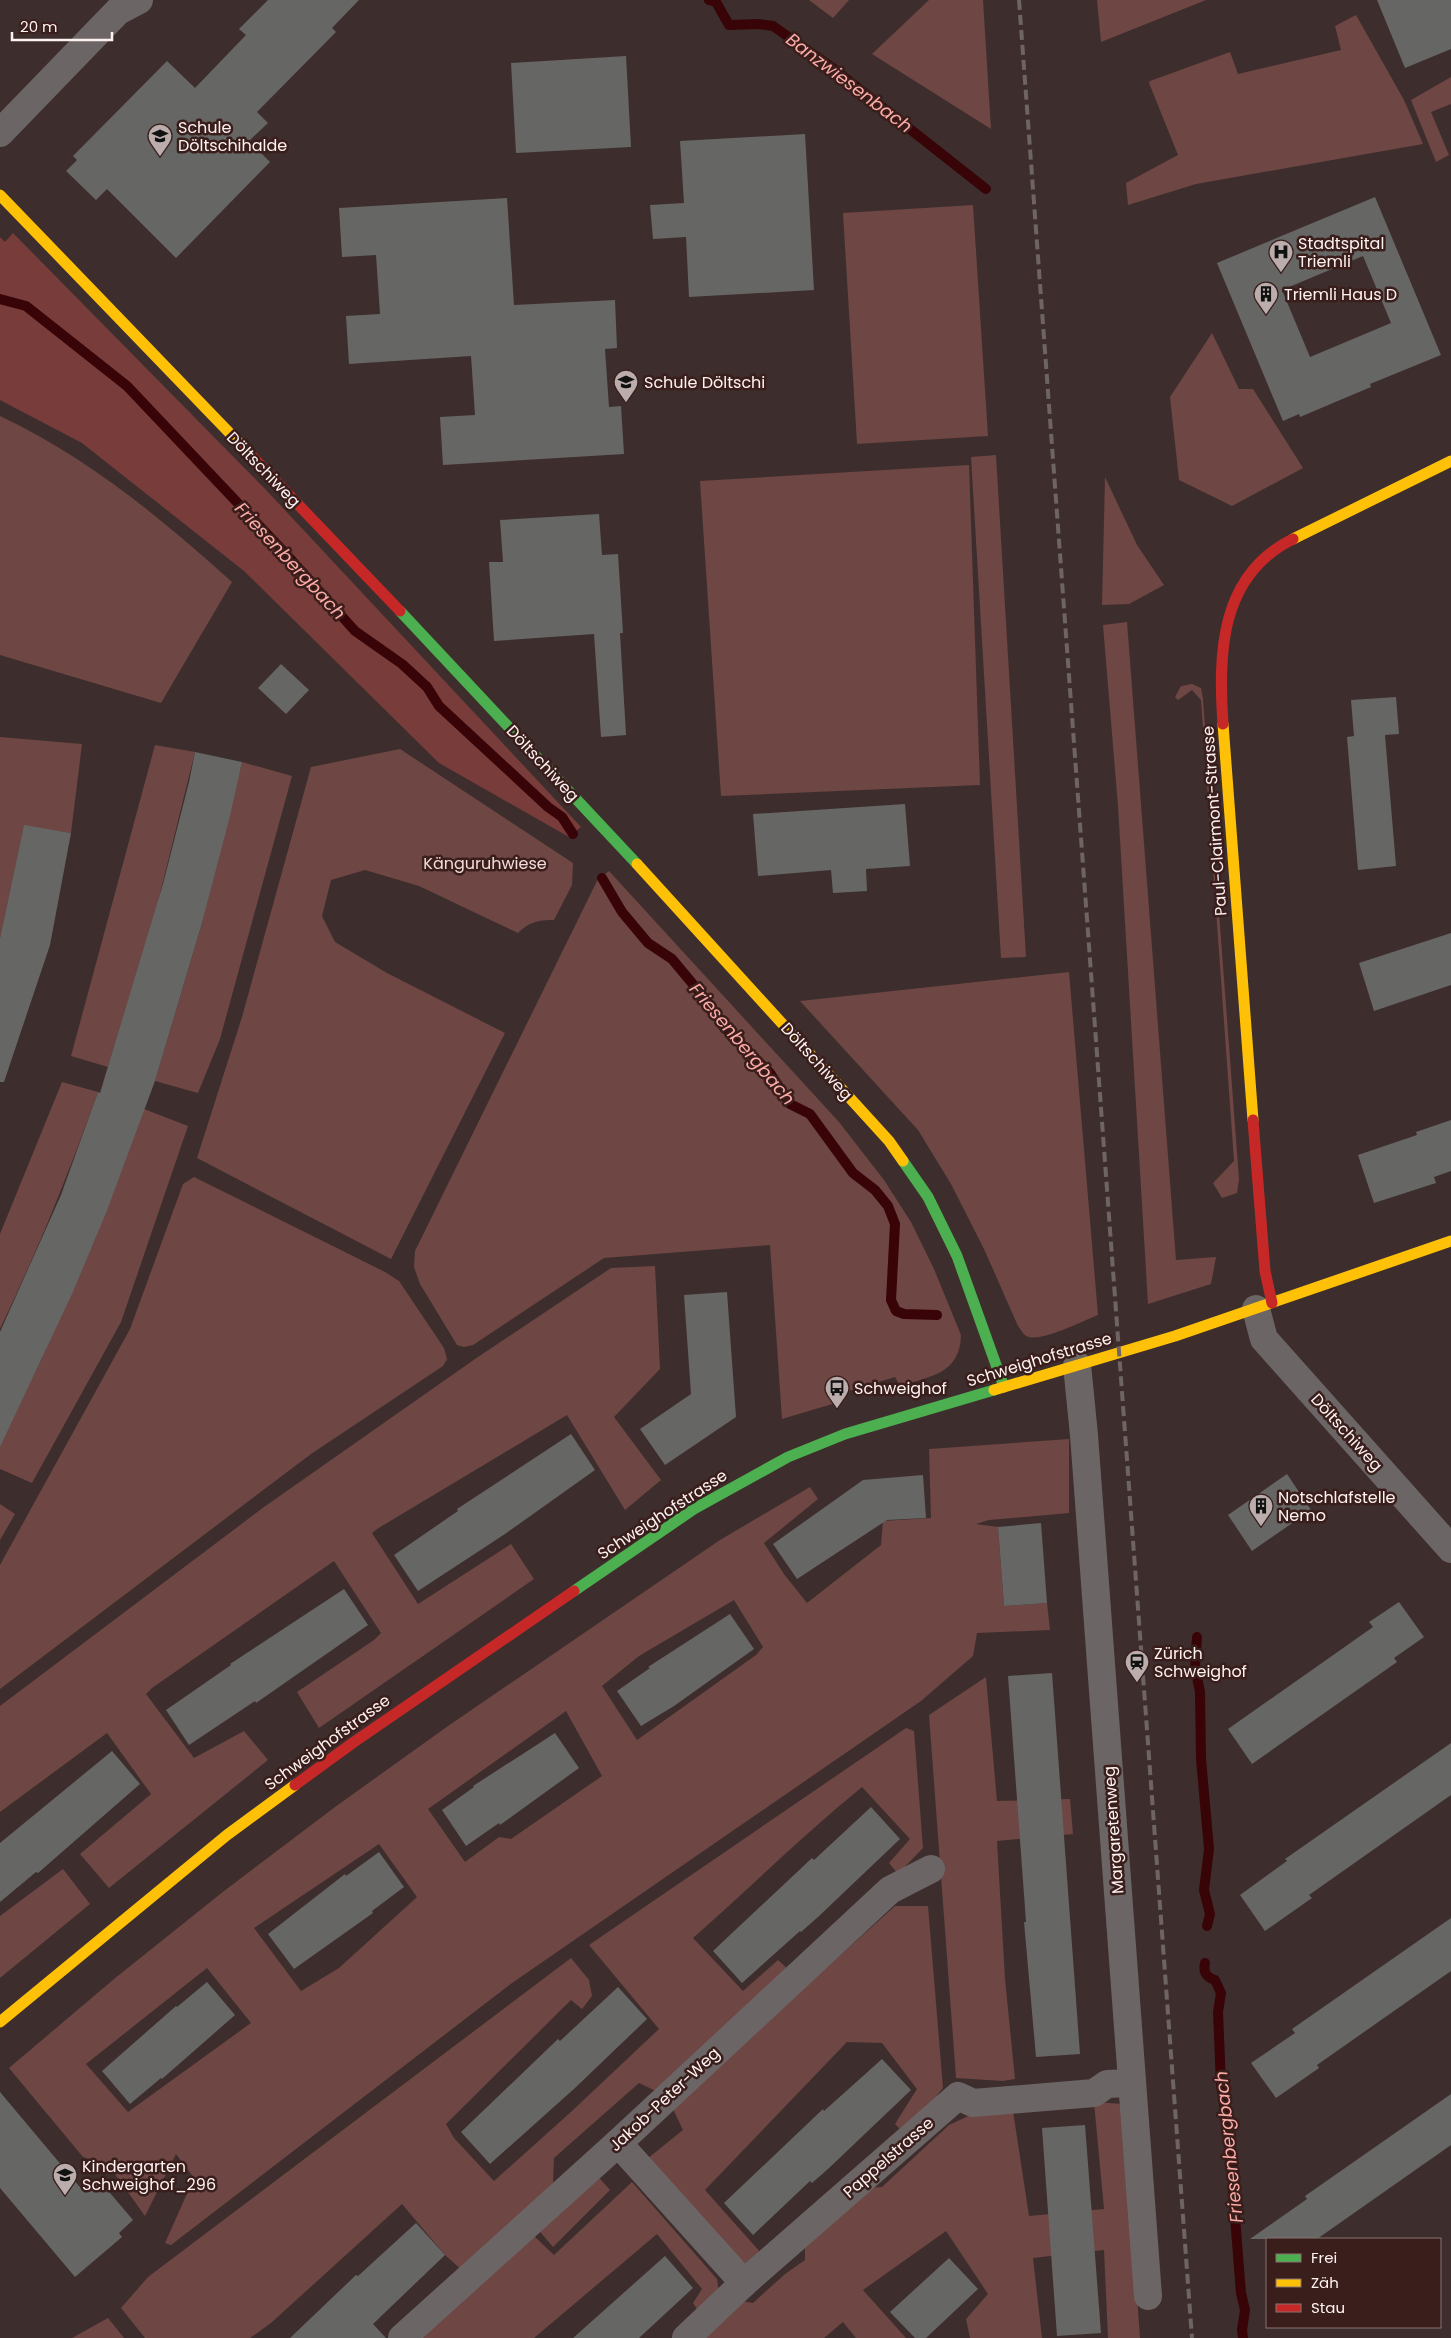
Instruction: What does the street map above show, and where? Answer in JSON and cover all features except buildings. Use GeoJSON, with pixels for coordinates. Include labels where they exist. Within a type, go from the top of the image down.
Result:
{"type":"FeatureCollection","features":[{"type":"Feature","properties":{"kind":"street"},"geometry":{"type":"LineString","coordinates":[[0,133],[118,11],[139,0]]}},
{"type":"Feature","properties":{"kind":"street","name":"Döltschiweg"},"geometry":{"type":"LineString","coordinates":[[0,195],[351,558],[611,835],[889,1141],[928,1197],[958,1256],[1004,1387]]}},
{"type":"Feature","properties":{"kind":"street","name":"Paul-Clairmont-Strasse"},"geometry":{"type":"LineString","coordinates":[[1264,1306],[1265,1271],[1221,695],[1220,664],[1225,628],[1230,607],[1239,587],[1268,554],[1281,545],[1451,461]]}},
{"type":"Feature","properties":{"kind":"street","name":"Schweighofstrasse"},"geometry":{"type":"LineString","coordinates":[[0,2022],[228,1835],[346,1748],[694,1509],[788,1457],[844,1434],[1175,1336],[1451,1241]]}},
{"type":"Feature","properties":{"kind":"street","name":"Döltschiweg"},"geometry":{"type":"LineString","coordinates":[[1264,1306],[1264,1339],[1451,1549]]}},
{"type":"Feature","properties":{"kind":"street","name":"Margaretenweg"},"geometry":{"type":"LineString","coordinates":[[1077,1365],[1084,1434],[1148,2296]]}},
{"type":"Feature","properties":{"kind":"street","name":"Jakob-Peter-Weg"},"geometry":{"type":"LineString","coordinates":[[402,2338],[618,2143],[890,1890],[931,1869]]}},
{"type":"Feature","properties":{"kind":"street","name":"Pappelstrasse"},"geometry":{"type":"LineString","coordinates":[[686,2338],[744,2283],[958,2096],[973,2103],[1094,2093],[1107,2084],[1132,2083]]}},
{"type":"Feature","properties":{"kind":"street"},"geometry":{"type":"LineString","coordinates":[[618,2143],[744,2283]]}},
{"type":"Feature","properties":{"kind":"green space"},"geometry":{"type":"Polygon","coordinates":[[[809,0],[849,0],[833,18],[809,0]]]}},
{"type":"Feature","properties":{"kind":"green space"},"geometry":{"type":"Polygon","coordinates":[[[929,0],[983,0],[991,129],[872,54],[929,0]]]}},
{"type":"Feature","properties":{"kind":"green space"},"geometry":{"type":"Polygon","coordinates":[[[1097,0],[1206,0],[1101,42],[1097,0]]]}},
{"type":"Feature","properties":{"kind":"green space"},"geometry":{"type":"Polygon","coordinates":[[[1356,15],[1404,100],[1423,144],[1196,184],[1128,205],[1126,183],[1178,155],[1149,83],[1150,81],[1230,52],[1238,74],[1341,50],[1335,26],[1356,15]]]}},
{"type":"Feature","properties":{"kind":"green space"},"geometry":{"type":"Polygon","coordinates":[[[1451,77],[1451,104],[1431,112],[1449,155],[1436,162],[1411,100],[1451,77]]]}},
{"type":"Feature","properties":{"kind":"green space"},"geometry":{"type":"Polygon","coordinates":[[[973,205],[988,436],[857,444],[843,213],[973,205]]]}},
{"type":"Feature","properties":{"kind":"green space"},"geometry":{"type":"Polygon","coordinates":[[[1212,333],[1239,389],[1253,389],[1303,468],[1232,506],[1179,480],[1170,397],[1212,333]]]}},
{"type":"Feature","properties":{"kind":"green space"},"geometry":{"type":"Polygon","coordinates":[[[0,416],[63,450],[122,490],[232,582],[161,703],[0,655],[0,416]]]}},
{"type":"Feature","properties":{"kind":"green space"},"geometry":{"type":"Polygon","coordinates":[[[996,455],[1026,957],[1001,958],[971,457],[996,455]]]}},
{"type":"Feature","properties":{"kind":"green space"},"geometry":{"type":"Polygon","coordinates":[[[969,465],[980,785],[721,796],[700,481],[969,465]]]}},
{"type":"Feature","properties":{"kind":"green space"},"geometry":{"type":"Polygon","coordinates":[[[1105,477],[1137,545],[1164,585],[1129,604],[1102,605],[1105,477]]]}},
{"type":"Feature","properties":{"kind":"green space"},"geometry":{"type":"Polygon","coordinates":[[[1127,622],[1176,1260],[1216,1257],[1211,1284],[1148,1304],[1118,806],[1103,625],[1127,622]]]}},
{"type":"Feature","properties":{"kind":"green space"},"geometry":{"type":"Polygon","coordinates":[[[1192,684],[1201,688],[1203,699],[1239,1179],[1237,1193],[1222,1198],[1213,1183],[1234,1161],[1201,700],[1192,690],[1178,700],[1175,697],[1181,686],[1192,684]]]}},
{"type":"Feature","properties":{"kind":"green space"},"geometry":{"type":"Polygon","coordinates":[[[0,737],[82,744],[71,833],[24,826],[0,938],[0,737]]]}},
{"type":"Feature","properties":{"kind":"green space"},"geometry":{"type":"Polygon","coordinates":[[[155,745],[195,752],[156,910],[108,1067],[71,1056],[155,745]]]}},
{"type":"Feature","properties":{"kind":"green space","name":"Känguruhwiese"},"geometry":{"type":"Polygon","coordinates":[[[400,749],[573,863],[572,885],[554,920],[534,922],[518,933],[419,886],[365,870],[331,880],[322,916],[335,942],[387,973],[505,1033],[391,1259],[197,1158],[242,1017],[311,767],[400,749]]]}},
{"type":"Feature","properties":{"kind":"green space"},"geometry":{"type":"Polygon","coordinates":[[[242,762],[292,776],[220,1039],[198,1093],[155,1081],[202,923],[242,762]]]}},
{"type":"Feature","properties":{"kind":"green space"},"geometry":{"type":"Polygon","coordinates":[[[609,871],[839,1122],[884,1180],[911,1222],[934,1269],[961,1335],[955,1358],[942,1371],[933,1376],[900,1386],[895,1377],[839,1394],[839,1402],[782,1419],[770,1245],[604,1258],[473,1345],[464,1347],[457,1345],[420,1284],[414,1267],[415,1251],[597,881],[609,871]]]}},
{"type":"Feature","properties":{"kind":"green space"},"geometry":{"type":"Polygon","coordinates":[[[1069,972],[1098,1315],[1044,1336],[1029,1337],[1018,1326],[984,1249],[951,1184],[918,1130],[800,1001],[1069,972]]]}},
{"type":"Feature","properties":{"kind":"green space"},"geometry":{"type":"Polygon","coordinates":[[[62,1082],[98,1092],[52,1212],[0,1329],[0,1234],[62,1082]]]}},
{"type":"Feature","properties":{"kind":"green space"},"geometry":{"type":"Polygon","coordinates":[[[144,1109],[188,1126],[121,1322],[32,1483],[0,1469],[0,1444],[40,1362],[95,1238],[144,1109]]]}},
{"type":"Feature","properties":{"kind":"green space"},"geometry":{"type":"Polygon","coordinates":[[[194,1177],[385,1272],[399,1281],[444,1348],[447,1359],[443,1366],[311,1454],[0,1689],[0,1565],[130,1329],[183,1184],[194,1177]]]}},
{"type":"Feature","properties":{"kind":"green space"},"geometry":{"type":"Polygon","coordinates":[[[655,1266],[660,1369],[614,1417],[661,1480],[625,1510],[567,1415],[377,1529],[372,1533],[418,1604],[511,1544],[534,1579],[319,1728],[297,1692],[374,1640],[381,1633],[334,1561],[152,1688],[146,1694],[194,1758],[244,1731],[268,1760],[109,1888],[80,1854],[151,1794],[107,1733],[0,1812],[0,1706],[264,1507],[475,1359],[611,1268],[655,1266]]]}},
{"type":"Feature","properties":{"kind":"green space"},"geometry":{"type":"Polygon","coordinates":[[[1069,1439],[1069,1513],[989,1520],[976,1524],[998,1527],[1004,1606],[1047,1603],[1050,1630],[977,1633],[973,1656],[921,1701],[512,1983],[171,2245],[165,2243],[194,2178],[176,2154],[145,2216],[109,2166],[83,2157],[9,2068],[114,1979],[224,1891],[335,1807],[448,1726],[720,1540],[810,1487],[818,1499],[764,1543],[784,1574],[807,1603],[881,1545],[883,1521],[931,1518],[929,1449],[1069,1439]],[[734,1600],[639,1656],[602,1686],[637,1740],[756,1655],[763,1647],[734,1600]],[[566,1711],[428,1809],[465,1862],[499,1837],[511,1839],[602,1776],[566,1711]],[[379,1844],[254,1928],[301,1991],[339,1968],[417,1897],[379,1844]],[[207,1968],[86,2064],[128,2112],[251,2023],[207,1968]]]}},
{"type":"Feature","properties":{"kind":"green space"},"geometry":{"type":"Polygon","coordinates":[[[0,1504],[15,1514],[0,1540],[0,1504]]]}},
{"type":"Feature","properties":{"kind":"green space"},"geometry":{"type":"Polygon","coordinates":[[[986,1677],[997,1801],[1070,1799],[1073,1834],[997,1841],[1005,1979],[1015,2079],[1003,2081],[956,2078],[929,1715],[986,1677]]]}},
{"type":"Feature","properties":{"kind":"green space"},"geometry":{"type":"Polygon","coordinates":[[[906,1728],[914,1731],[923,1848],[898,1874],[889,1863],[910,1839],[862,1787],[819,1823],[693,1938],[743,1991],[778,1960],[790,1971],[658,2092],[639,2083],[554,2158],[553,2183],[464,2272],[445,2255],[402,2204],[271,2323],[250,2338],[145,2338],[121,2308],[148,2277],[571,1958],[589,1980],[592,1996],[582,2009],[571,2000],[446,2124],[454,2138],[494,2181],[659,2029],[589,1945],[906,1728]]]}},
{"type":"Feature","properties":{"kind":"green space"},"geometry":{"type":"Polygon","coordinates":[[[63,1869],[90,1904],[0,1978],[0,1916],[63,1869]]]}},
{"type":"Feature","properties":{"kind":"green space"},"geometry":{"type":"Polygon","coordinates":[[[895,1906],[928,1906],[943,2088],[905,2134],[895,2124],[917,2089],[882,2043],[847,2042],[705,2190],[761,2253],[750,2266],[737,2261],[647,2159],[683,2130],[672,2107],[895,1906]]]}},
{"type":"Feature","properties":{"kind":"green space"},"geometry":{"type":"Polygon","coordinates":[[[1094,2102],[1123,2104],[1140,2338],[1108,2338],[1104,2250],[1033,2258],[1042,2338],[970,2338],[966,2319],[988,2294],[946,2231],[863,2290],[906,2338],[856,2338],[843,2322],[824,2338],[704,2338],[741,2301],[753,2303],[785,2274],[805,2260],[805,2245],[867,2188],[882,2187],[949,2125],[979,2111],[1013,2111],[1029,2216],[1104,2209],[1094,2102]]]}},
{"type":"Feature","properties":{"kind":"green space"},"geometry":{"type":"Polygon","coordinates":[[[594,2172],[610,2190],[553,2247],[536,2227],[594,2172]]]}},
{"type":"Feature","properties":{"kind":"green space"},"geometry":{"type":"Polygon","coordinates":[[[632,2182],[717,2279],[719,2293],[700,2314],[693,2303],[702,2289],[657,2234],[534,2338],[422,2338],[534,2236],[554,2255],[632,2182]]]}},
{"type":"Feature","properties":{"kind":"green space"},"geometry":{"type":"Polygon","coordinates":[[[108,2318],[124,2338],[72,2338],[108,2318]]]}},
{"type":"Feature","properties":{"kind":"shaded area"},"geometry":{"type":"Polygon","coordinates":[[[13,233],[267,491],[581,827],[569,837],[439,763],[244,571],[82,443],[0,400],[0,237],[5,242],[13,233]]]}},
{"type":"Feature","properties":{"kind":"waterway","name":"Banzwiesenbach"},"geometry":{"type":"LineString","coordinates":[[709,0],[716,2],[729,25],[759,24],[773,26],[830,66],[986,189]]}},
{"type":"Feature","properties":{"kind":"waterway","name":"Friesenbergbach"},"geometry":{"type":"LineString","coordinates":[[0,299],[26,306],[127,386],[286,554],[355,631],[402,664],[427,687],[439,706],[548,807],[562,817],[573,834]]}},
{"type":"Feature","properties":{"kind":"waterway","name":"Friesenbergbach"},"geometry":{"type":"LineString","coordinates":[[602,878],[622,912],[648,943],[672,959],[707,1001],[723,1026],[770,1073],[790,1104],[810,1114],[853,1173],[875,1190],[888,1206],[895,1224],[891,1300],[896,1311],[904,1314],[937,1315]]}},
{"type":"Feature","properties":{"kind":"waterway","name":"Friesenbergbach"},"geometry":{"type":"LineString","coordinates":[[1197,1637],[1195,1667],[1200,1692],[1201,1759],[1209,1849],[1204,1890],[1210,1914],[1207,1926]]}},
{"type":"Feature","properties":{"kind":"waterway","name":"Friesenbergbach"},"geometry":{"type":"LineString","coordinates":[[1205,1963],[1204,1969],[1206,1974],[1215,1980],[1221,1993],[1218,2012],[1221,2084],[1234,2173],[1233,2192],[1241,2293],[1245,2310],[1242,2330],[1243,2338]]}},
{"type":"Feature","properties":{"kind":"railway"},"geometry":{"type":"LineString","coordinates":[[1019,0],[1192,2338]]}},
{"type":"Feature","properties":{"kind":"traffic: fast"},"geometry":{"type":"LineString","coordinates":[[400,611],[637,864]]}},
{"type":"Feature","properties":{"kind":"traffic: fast"},"geometry":{"type":"LineString","coordinates":[[903,1161],[928,1197],[957,1256],[1004,1387]]}},
{"type":"Feature","properties":{"kind":"traffic: fast"},"geometry":{"type":"LineString","coordinates":[[574,1591],[694,1509],[788,1457],[845,1434],[994,1390]]}},
{"type":"Feature","properties":{"kind":"traffic: slow"},"geometry":{"type":"LineString","coordinates":[[0,195],[245,449]]}},
{"type":"Feature","properties":{"kind":"traffic: slow"},"geometry":{"type":"LineString","coordinates":[[1293,539],[1451,461]]}},
{"type":"Feature","properties":{"kind":"traffic: slow"},"geometry":{"type":"LineString","coordinates":[[1223,724],[1253,1120]]}},
{"type":"Feature","properties":{"kind":"traffic: slow"},"geometry":{"type":"LineString","coordinates":[[637,864],[889,1141],[903,1161]]}},
{"type":"Feature","properties":{"kind":"traffic: slow"},"geometry":{"type":"LineString","coordinates":[[994,1390],[1175,1336],[1451,1241]]}},
{"type":"Feature","properties":{"kind":"traffic: slow"},"geometry":{"type":"LineString","coordinates":[[0,2022],[227,1835],[295,1785]]}},
{"type":"Feature","properties":{"kind":"traffic: jam"},"geometry":{"type":"LineString","coordinates":[[245,449],[400,611]]}},
{"type":"Feature","properties":{"kind":"traffic: jam"},"geometry":{"type":"LineString","coordinates":[[1223,724],[1222,670],[1224,644],[1229,618],[1237,595],[1251,573],[1269,554],[1293,539]]}},
{"type":"Feature","properties":{"kind":"traffic: jam"},"geometry":{"type":"LineString","coordinates":[[1253,1120],[1265,1271],[1272,1303]]}},
{"type":"Feature","properties":{"kind":"traffic: jam"},"geometry":{"type":"LineString","coordinates":[[295,1785],[354,1742],[574,1591]]}},
{"type":"Feature","properties":{"kind":"place","name":"Schule Döltschihalde"},"geometry":{"type":"Point","coordinates":[160,157]}},
{"type":"Feature","properties":{"kind":"place","name":"Stadtspital Triemli"},"geometry":{"type":"Point","coordinates":[1281,273]}},
{"type":"Feature","properties":{"kind":"place","name":"Triemli Haus D"},"geometry":{"type":"Point","coordinates":[1266,315]}},
{"type":"Feature","properties":{"kind":"place","name":"Schule Döltschi"},"geometry":{"type":"Point","coordinates":[626,403]}},
{"type":"Feature","properties":{"kind":"place","name":"Schweighof"},"geometry":{"type":"Point","coordinates":[837,1409]}},
{"type":"Feature","properties":{"kind":"place","name":"Notschlafstelle Nemo"},"geometry":{"type":"Point","coordinates":[1261,1527]}},
{"type":"Feature","properties":{"kind":"place","name":"Zürich Schweighof"},"geometry":{"type":"Point","coordinates":[1137,1683]}},
{"type":"Feature","properties":{"kind":"place","name":"Kindergarten Schweighof_296"},"geometry":{"type":"Point","coordinates":[65,2196]}}]}
